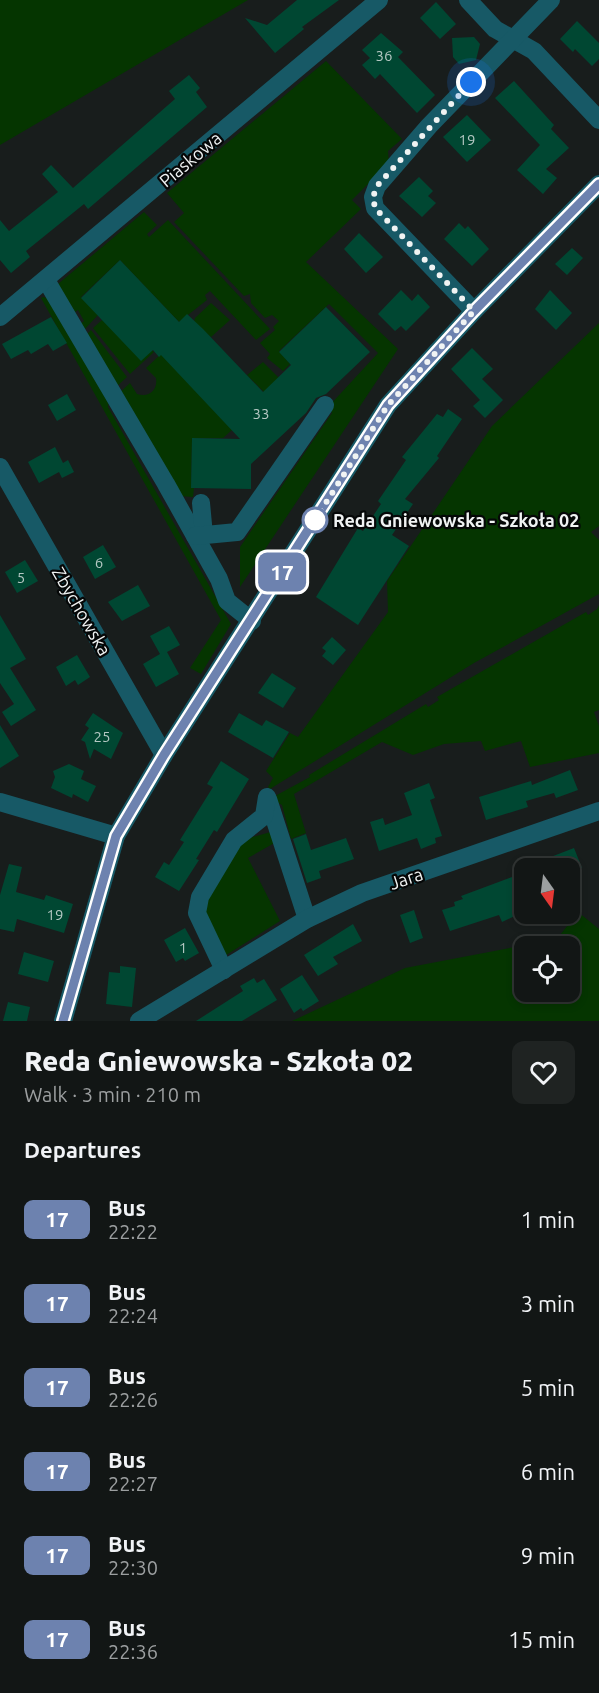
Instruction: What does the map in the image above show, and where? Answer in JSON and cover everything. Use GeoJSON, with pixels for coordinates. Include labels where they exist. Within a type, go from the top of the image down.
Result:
{"type":"FeatureCollection","features":[{"type":"Feature","properties":{"kind":"street","name":"Piaskowa"},"geometry":{"type":"LineString","coordinates":[[0,318],[379,0]]}},
{"type":"Feature","properties":{"kind":"street"},"geometry":{"type":"LineString","coordinates":[[468,0],[495,29],[534,51],[599,120]]}},
{"type":"Feature","properties":{"kind":"street"},"geometry":{"type":"LineString","coordinates":[[474,311],[375,208],[373,197],[377,186],[429,126],[551,0]]}},
{"type":"Feature","properties":{"kind":"street"},"geometry":{"type":"LineString","coordinates":[[63,1021],[116,836],[164,755],[252,621],[388,405],[474,311],[599,184]]}},
{"type":"Feature","properties":{"kind":"street"},"geometry":{"type":"LineString","coordinates":[[46,280],[200,536],[226,601],[252,621]]}},
{"type":"Feature","properties":{"kind":"street"},"geometry":{"type":"LineString","coordinates":[[200,536],[237,532],[325,405]]}},
{"type":"Feature","properties":{"kind":"street","name":"Zbychowska"},"geometry":{"type":"LineString","coordinates":[[2,477],[164,755]]}},
{"type":"Feature","properties":{"kind":"street"},"geometry":{"type":"LineString","coordinates":[[200,536],[201,502]]}},
{"type":"Feature","properties":{"kind":"street"},"geometry":{"type":"LineString","coordinates":[[224,970],[197,913],[200,897],[234,840],[264,816],[267,797],[307,920]]}},
{"type":"Feature","properties":{"kind":"street"},"geometry":{"type":"LineString","coordinates":[[0,802],[116,836]]}},
{"type":"Feature","properties":{"kind":"street","name":"Jara"},"geometry":{"type":"LineString","coordinates":[[139,1021],[307,920],[362,893],[599,811]]}},
{"type":"Feature","properties":{"kind":"green space"},"geometry":{"type":"Polygon","coordinates":[[[0,0],[248,0],[0,145],[0,0]]]}},
{"type":"Feature","properties":{"kind":"green space"},"geometry":{"type":"Polygon","coordinates":[[[326,61],[402,139],[388,151],[389,163],[352,200],[361,209],[306,262],[398,349],[240,587],[240,547],[332,413],[328,407],[378,353],[329,304],[279,351],[290,364],[283,371],[267,358],[270,354],[260,343],[275,330],[273,327],[279,321],[272,315],[265,318],[251,303],[250,294],[244,296],[174,222],[184,213],[167,193],[326,61]]]}},
{"type":"Feature","properties":{"kind":"green space"},"geometry":{"type":"Polygon","coordinates":[[[144,212],[157,225],[147,234],[149,237],[168,220],[270,329],[256,340],[210,291],[205,295],[207,300],[179,322],[120,260],[81,297],[98,315],[84,330],[80,324],[84,321],[78,310],[75,312],[58,284],[144,212]]]}},
{"type":"Feature","properties":{"kind":"green space"},"geometry":{"type":"Polygon","coordinates":[[[41,298],[47,298],[109,397],[108,407],[231,624],[201,674],[190,668],[221,620],[41,298]]]}},
{"type":"Feature","properties":{"kind":"green space"},"geometry":{"type":"Polygon","coordinates":[[[211,303],[230,320],[211,337],[194,322],[195,318],[211,303]]]}},
{"type":"Feature","properties":{"kind":"green space"},"geometry":{"type":"Polygon","coordinates":[[[102,320],[154,352],[130,374],[93,328],[102,320]]]}},
{"type":"Feature","properties":{"kind":"green space"},"geometry":{"type":"Polygon","coordinates":[[[599,323],[599,526],[591,532],[599,540],[599,594],[474,663],[270,789],[268,787],[273,778],[266,771],[290,733],[298,737],[388,612],[387,581],[492,426],[599,323]]]}},
{"type":"Feature","properties":{"kind":"green space"},"geometry":{"type":"Polygon","coordinates":[[[91,330],[127,377],[115,388],[86,335],[91,330]]]}},
{"type":"Feature","properties":{"kind":"green space"},"geometry":{"type":"Polygon","coordinates":[[[162,353],[232,430],[223,438],[192,438],[191,488],[194,488],[193,497],[179,496],[118,394],[130,383],[137,394],[145,395],[152,392],[156,386],[156,378],[146,368],[162,353]]]}},
{"type":"Feature","properties":{"kind":"green space"},"geometry":{"type":"Polygon","coordinates":[[[263,362],[283,382],[268,396],[247,375],[263,362]]]}},
{"type":"Feature","properties":{"kind":"green space"},"geometry":{"type":"Polygon","coordinates":[[[599,605],[599,710],[594,712],[599,726],[599,753],[530,767],[521,741],[485,751],[481,741],[444,744],[413,755],[382,742],[294,794],[306,833],[291,839],[282,805],[273,800],[275,796],[310,777],[309,775],[426,704],[428,707],[439,700],[437,697],[586,612],[588,615],[599,605]]]}},
{"type":"Feature","properties":{"kind":"green space"},"geometry":{"type":"Polygon","coordinates":[[[274,831],[278,841],[248,858],[280,921],[223,957],[203,912],[204,902],[242,840],[274,831]]]}},
{"type":"Feature","properties":{"kind":"green space"},"geometry":{"type":"Polygon","coordinates":[[[580,914],[599,929],[599,1021],[292,1021],[405,968],[514,947],[514,1002],[580,1002],[580,936],[559,936],[569,924],[580,924],[580,914]]]}},
{"type":"Feature","properties":{"kind":"building"},"geometry":{"type":"Polygon","coordinates":[[[297,0],[339,0],[302,27],[304,29],[275,53],[245,18],[267,25],[297,0]]]}},
{"type":"Feature","properties":{"kind":"building"},"geometry":{"type":"Polygon","coordinates":[[[436,2],[456,24],[440,39],[420,18],[436,2]]]}},
{"type":"Feature","properties":{"kind":"building"},"geometry":{"type":"Polygon","coordinates":[[[577,21],[599,43],[599,59],[592,66],[575,49],[573,52],[560,39],[577,21]]]}},
{"type":"Feature","properties":{"kind":"building"},"geometry":{"type":"Polygon","coordinates":[[[381,33],[403,52],[398,57],[435,95],[417,113],[380,74],[375,79],[362,65],[370,58],[362,50],[381,33]]]}},
{"type":"Feature","properties":{"kind":"building"},"geometry":{"type":"Polygon","coordinates":[[[474,37],[480,44],[476,60],[459,64],[453,57],[452,38],[474,37]]]}},
{"type":"Feature","properties":{"kind":"building"},"geometry":{"type":"Polygon","coordinates":[[[189,75],[200,88],[196,92],[207,107],[88,209],[84,204],[26,251],[30,257],[11,273],[0,260],[0,220],[9,231],[58,192],[42,174],[51,165],[73,188],[175,99],[169,91],[189,75]]]}},
{"type":"Feature","properties":{"kind":"building"},"geometry":{"type":"Polygon","coordinates":[[[514,81],[554,125],[551,129],[569,148],[546,169],[557,178],[543,194],[517,170],[540,145],[495,98],[514,81]]]}},
{"type":"Feature","properties":{"kind":"building"},"geometry":{"type":"Polygon","coordinates":[[[467,115],[491,140],[467,162],[443,137],[467,115]]]}},
{"type":"Feature","properties":{"kind":"building"},"geometry":{"type":"Polygon","coordinates":[[[419,177],[433,191],[428,196],[436,203],[422,217],[399,196],[419,177]]]}},
{"type":"Feature","properties":{"kind":"building"},"geometry":{"type":"Polygon","coordinates":[[[459,223],[465,229],[468,226],[489,249],[472,266],[444,239],[459,223]]]}},
{"type":"Feature","properties":{"kind":"building"},"geometry":{"type":"Polygon","coordinates":[[[359,233],[383,257],[366,273],[344,249],[359,233]]]}},
{"type":"Feature","properties":{"kind":"building"},"geometry":{"type":"Polygon","coordinates":[[[572,248],[583,258],[567,275],[555,264],[572,248]]]}},
{"type":"Feature","properties":{"kind":"building"},"geometry":{"type":"Polygon","coordinates":[[[120,260],[179,322],[187,314],[263,392],[291,365],[279,352],[326,307],[370,352],[326,394],[316,398],[306,413],[251,464],[251,489],[191,488],[192,438],[240,439],[161,355],[159,357],[153,350],[141,361],[81,298],[120,260]]]}},
{"type":"Feature","properties":{"kind":"building"},"geometry":{"type":"Polygon","coordinates":[[[401,290],[412,301],[418,294],[430,307],[406,331],[401,326],[395,331],[378,314],[401,290]]]}},
{"type":"Feature","properties":{"kind":"building"},"geometry":{"type":"Polygon","coordinates":[[[550,290],[572,313],[556,330],[535,309],[550,290]]]}},
{"type":"Feature","properties":{"kind":"building"},"geometry":{"type":"Polygon","coordinates":[[[51,317],[67,343],[53,351],[48,344],[31,354],[28,350],[11,359],[2,344],[51,317]]]}},
{"type":"Feature","properties":{"kind":"building"},"geometry":{"type":"Polygon","coordinates":[[[472,348],[493,369],[482,379],[503,400],[485,418],[473,406],[480,400],[451,369],[472,348]]]}},
{"type":"Feature","properties":{"kind":"building"},"geometry":{"type":"Polygon","coordinates":[[[67,394],[76,410],[57,421],[48,405],[67,394]]]}},
{"type":"Feature","properties":{"kind":"building"},"geometry":{"type":"Polygon","coordinates":[[[448,409],[462,419],[437,456],[439,458],[405,499],[413,504],[392,535],[409,546],[358,625],[316,597],[358,528],[363,531],[381,504],[378,501],[406,460],[402,457],[437,414],[443,417],[448,409]]]}},
{"type":"Feature","properties":{"kind":"building"},"geometry":{"type":"Polygon","coordinates":[[[55,447],[63,463],[68,460],[74,472],[62,478],[59,472],[39,483],[28,462],[55,447]]]}},
{"type":"Feature","properties":{"kind":"building"},"geometry":{"type":"Polygon","coordinates":[[[103,545],[116,567],[95,579],[83,557],[103,545]]]}},
{"type":"Feature","properties":{"kind":"building"},"geometry":{"type":"Polygon","coordinates":[[[25,560],[38,581],[17,593],[5,572],[25,560]]]}},
{"type":"Feature","properties":{"kind":"building"},"geometry":{"type":"Polygon","coordinates":[[[138,585],[150,606],[122,621],[108,602],[138,585]]]}},
{"type":"Feature","properties":{"kind":"building"},"geometry":{"type":"Polygon","coordinates":[[[0,615],[26,659],[10,668],[36,710],[11,726],[2,712],[14,704],[0,683],[0,615]]]}},
{"type":"Feature","properties":{"kind":"building"},"geometry":{"type":"Polygon","coordinates":[[[169,626],[180,645],[167,652],[179,674],[156,687],[143,664],[160,654],[150,636],[169,626]]]}},
{"type":"Feature","properties":{"kind":"building"},"geometry":{"type":"Polygon","coordinates":[[[332,637],[346,650],[333,665],[322,656],[326,651],[322,648],[332,637]]]}},
{"type":"Feature","properties":{"kind":"building"},"geometry":{"type":"Polygon","coordinates":[[[77,655],[90,677],[78,685],[75,680],[66,686],[56,667],[77,655]]]}},
{"type":"Feature","properties":{"kind":"building"},"geometry":{"type":"Polygon","coordinates":[[[272,673],[296,688],[283,708],[258,693],[272,673]]]}},
{"type":"Feature","properties":{"kind":"building"},"geometry":{"type":"Polygon","coordinates":[[[93,713],[123,733],[111,759],[94,749],[90,759],[85,742],[81,740],[89,728],[85,725],[93,713]]]}},
{"type":"Feature","properties":{"kind":"building"},"geometry":{"type":"Polygon","coordinates":[[[239,713],[262,726],[266,720],[289,732],[273,758],[228,732],[239,713]]]}},
{"type":"Feature","properties":{"kind":"building"},"geometry":{"type":"Polygon","coordinates":[[[0,725],[19,756],[0,768],[0,725]]]}},
{"type":"Feature","properties":{"kind":"building"},"geometry":{"type":"Polygon","coordinates":[[[221,761],[249,779],[217,832],[214,830],[196,859],[199,860],[179,891],[155,877],[164,862],[169,865],[184,842],[180,840],[213,787],[207,784],[221,761]]]}},
{"type":"Feature","properties":{"kind":"building"},"geometry":{"type":"Polygon","coordinates":[[[69,764],[84,771],[81,779],[96,786],[88,802],[73,794],[72,798],[51,788],[55,777],[53,771],[69,764]]]}},
{"type":"Feature","properties":{"kind":"building"},"geometry":{"type":"Polygon","coordinates":[[[570,770],[578,790],[556,798],[554,793],[526,801],[528,807],[486,820],[479,797],[531,781],[532,785],[570,770]]]}},
{"type":"Feature","properties":{"kind":"building"},"geometry":{"type":"Polygon","coordinates":[[[429,783],[435,798],[430,800],[442,836],[435,838],[436,843],[421,849],[417,838],[379,851],[370,822],[383,818],[385,825],[412,815],[404,793],[429,783]]]}},
{"type":"Feature","properties":{"kind":"building"},"geometry":{"type":"Polygon","coordinates":[[[306,834],[311,850],[346,838],[354,859],[319,871],[321,878],[307,883],[293,839],[306,834]]]}},
{"type":"Feature","properties":{"kind":"building"},"geometry":{"type":"Polygon","coordinates":[[[574,848],[578,858],[548,858],[574,848]]]}},
{"type":"Feature","properties":{"kind":"building"},"geometry":{"type":"Polygon","coordinates":[[[9,864],[22,867],[16,892],[44,900],[46,895],[73,904],[64,933],[17,919],[14,932],[0,929],[0,895],[9,864]]]}},
{"type":"Feature","properties":{"kind":"building"},"geometry":{"type":"Polygon","coordinates":[[[512,877],[514,916],[502,922],[499,915],[450,931],[442,910],[455,906],[454,902],[463,899],[461,896],[512,877]]]}},
{"type":"Feature","properties":{"kind":"building"},"geometry":{"type":"Polygon","coordinates":[[[414,910],[423,938],[410,943],[400,915],[414,910]]]}},
{"type":"Feature","properties":{"kind":"building"},"geometry":{"type":"Polygon","coordinates":[[[353,924],[362,941],[333,957],[338,964],[318,976],[304,955],[353,924]]]}},
{"type":"Feature","properties":{"kind":"building"},"geometry":{"type":"Polygon","coordinates":[[[185,928],[199,953],[185,961],[183,958],[176,962],[164,940],[185,928]]]}},
{"type":"Feature","properties":{"kind":"building"},"geometry":{"type":"Polygon","coordinates":[[[24,952],[54,961],[48,982],[18,974],[24,952]]]}},
{"type":"Feature","properties":{"kind":"building"},"geometry":{"type":"Polygon","coordinates":[[[120,966],[136,968],[132,1007],[106,1004],[109,972],[120,973],[120,966]]]}},
{"type":"Feature","properties":{"kind":"building"},"geometry":{"type":"Polygon","coordinates":[[[302,975],[319,1001],[303,1011],[301,1008],[294,1013],[280,989],[302,975]]]}},
{"type":"Feature","properties":{"kind":"building"},"geometry":{"type":"Polygon","coordinates":[[[254,978],[257,983],[264,979],[277,1000],[242,1021],[196,1021],[243,991],[240,986],[254,978]]]}},
{"type":"Feature","properties":{"kind":"building"},"geometry":{"type":"Polygon","coordinates":[[[8,1002],[30,1007],[27,1021],[3,1021],[8,1002]]]}},
{"type":"Feature","properties":{"kind":"bus line","name":"17"},"geometry":{"type":"LineString","coordinates":[[63,1021],[116,836],[164,755],[252,621],[388,405],[474,311],[599,184]]}},
{"type":"Feature","properties":{"kind":"place","name":"Reda Gniewowska - Szkoła 02"},"geometry":{"type":"Point","coordinates":[315,520]}},
{"type":"Feature","properties":{"kind":"route"},"geometry":{"type":"LineString","coordinates":[[315,520],[388,405],[474,311],[375,208],[373,197],[377,186],[471,82]]}}]}
